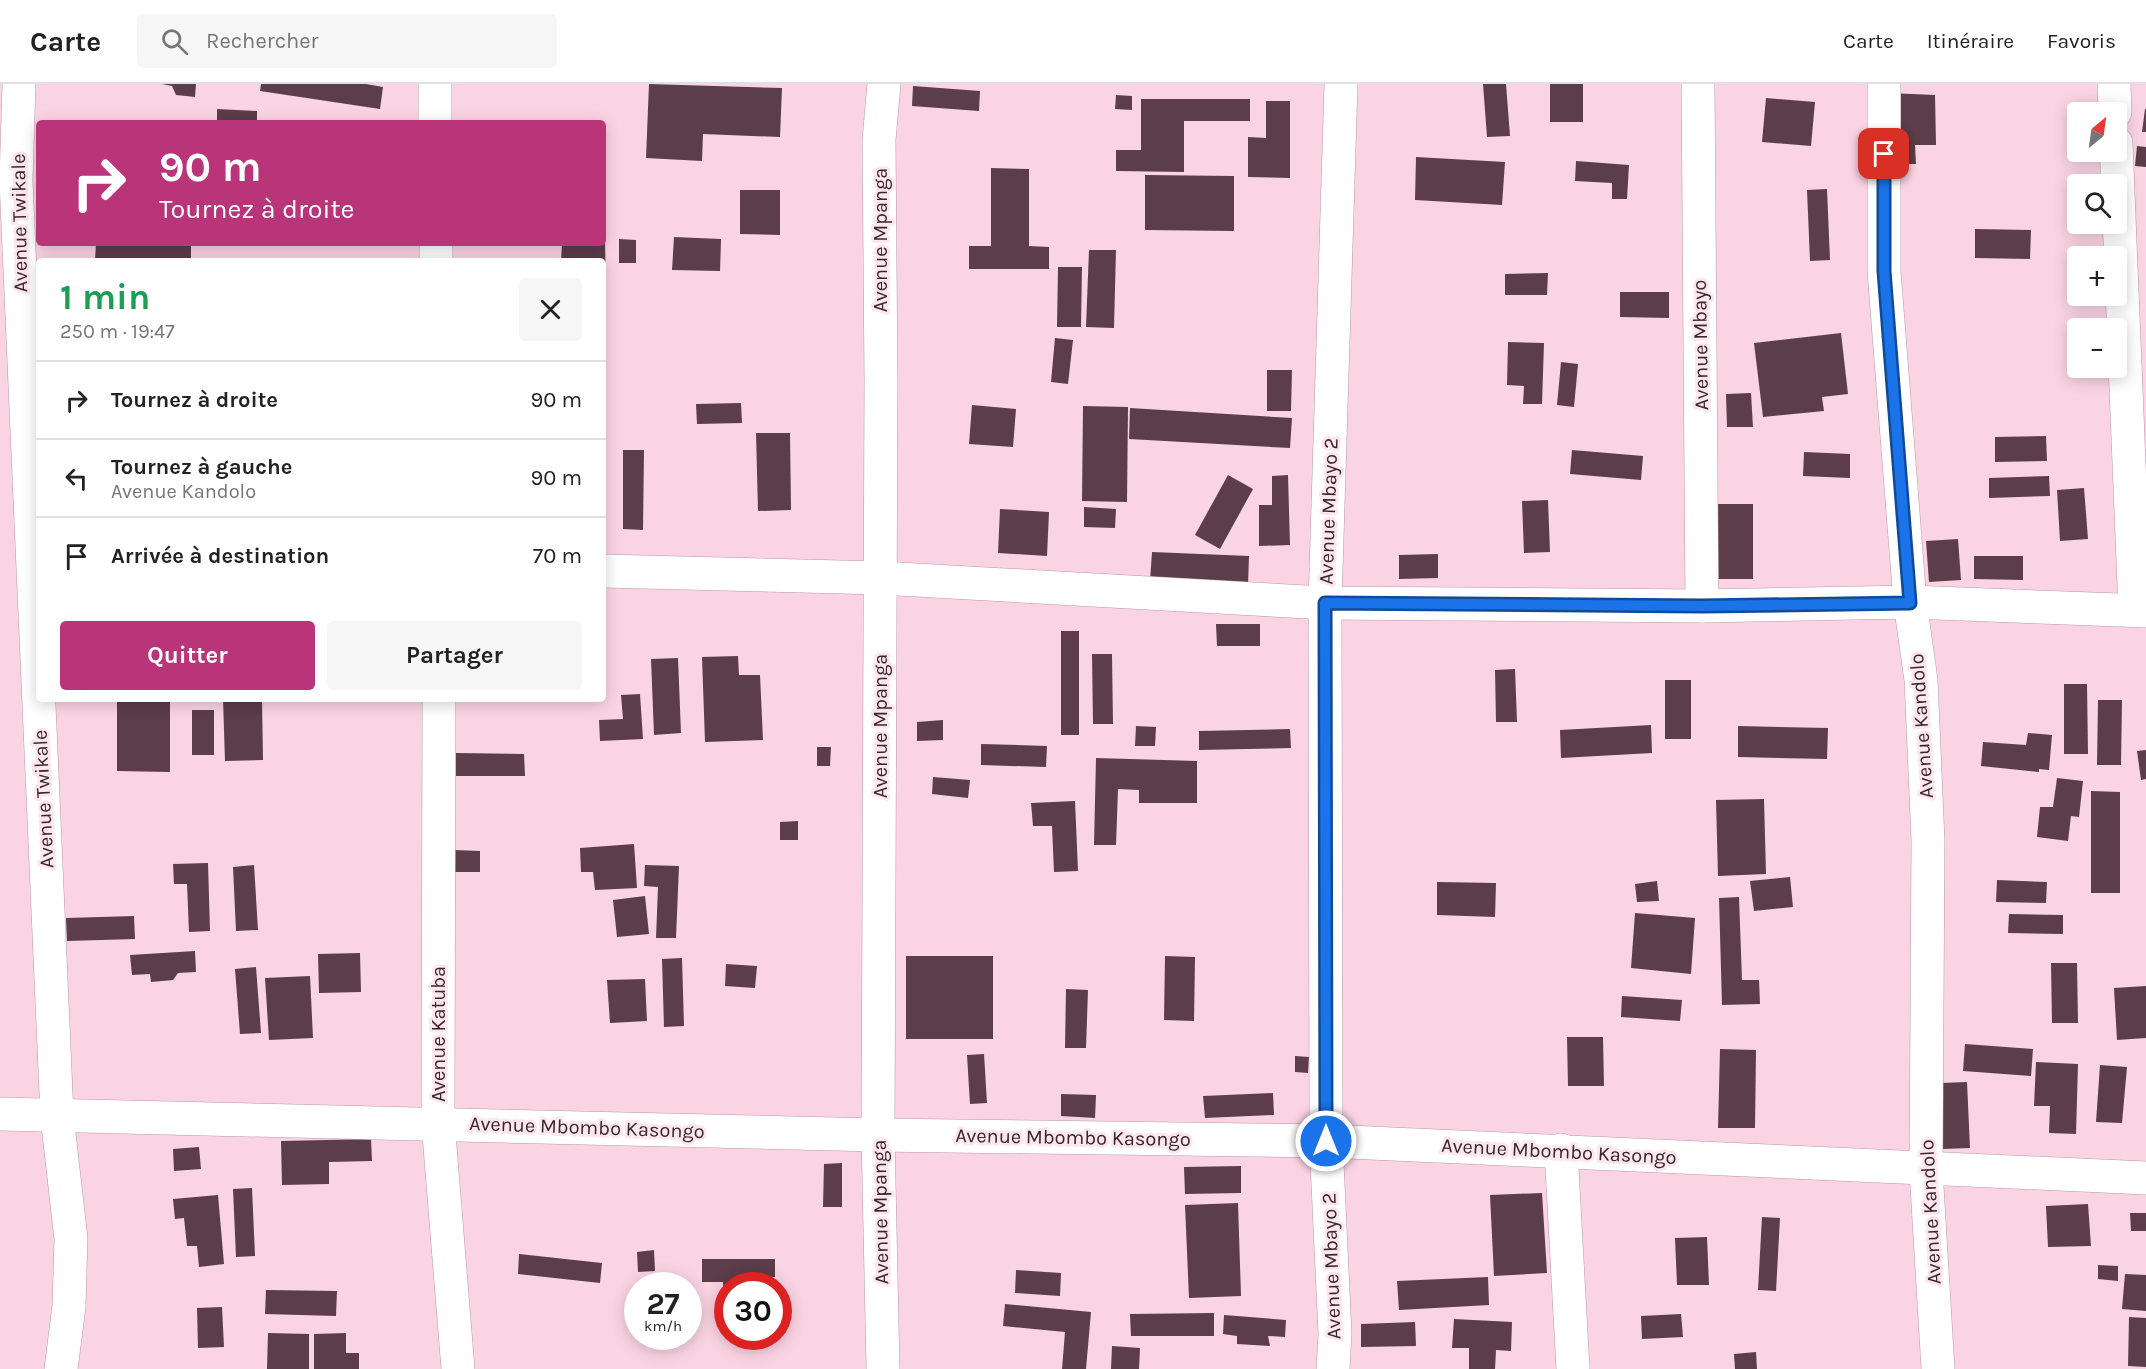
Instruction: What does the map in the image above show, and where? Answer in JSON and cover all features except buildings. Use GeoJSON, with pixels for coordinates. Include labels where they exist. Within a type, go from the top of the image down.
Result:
{"type":"FeatureCollection","features":[{"type":"Feature","properties":{"kind":"street","name":"Avenue Twikale"},"geometry":{"type":"LineString","coordinates":[[19,84],[16,180],[36,637]]}},
{"type":"Feature","properties":{"kind":"street"},"geometry":{"type":"LineString","coordinates":[[435,84],[435,120]]}},
{"type":"Feature","properties":{"kind":"street","name":"Avenue Mpanga"},"geometry":{"type":"LineString","coordinates":[[883,1369],[878,1135],[881,578],[879,140],[884,84]]}},
{"type":"Feature","properties":{"kind":"street","name":"Avenue Mbayo 2"},"geometry":{"type":"LineString","coordinates":[[1333,1369],[1335,1334],[1326,1141],[1325,603],[1341,84]]}},
{"type":"Feature","properties":{"kind":"street","name":"Avenue Mbayo"},"geometry":{"type":"LineString","coordinates":[[1698,84],[1702,606]]}},
{"type":"Feature","properties":{"kind":"street","name":"Avenue Kandolo"},"geometry":{"type":"LineString","coordinates":[[1884,84],[1884,271],[1910,603],[1921,681],[1928,841],[1926,1170],[1938,1369]]}},
{"type":"Feature","properties":{"kind":"street"},"geometry":{"type":"LineString","coordinates":[[2114,84],[2115,102]]}},
{"type":"Feature","properties":{"kind":"street"},"geometry":{"type":"LineString","coordinates":[[606,571],[881,578],[1325,603],[1702,606],[1910,603],[2140,610],[2117,162]]}},
{"type":"Feature","properties":{"kind":"street","name":"Avenue Twikale"},"geometry":{"type":"LineString","coordinates":[[39,702],[57,1116],[70,1239],[69,1306],[61,1369]]}},
{"type":"Feature","properties":{"kind":"street","name":"Avenue Katuba"},"geometry":{"type":"LineString","coordinates":[[439,702],[438,1122],[458,1369]]}},
{"type":"Feature","properties":{"kind":"street","name":"Avenue Mbombo Kasongo"},"geometry":{"type":"LineString","coordinates":[[0,1114],[438,1122],[878,1135],[1326,1141],[1562,1150],[1926,1170],[2146,1178]]}},
{"type":"Feature","properties":{"kind":"street"},"geometry":{"type":"LineString","coordinates":[[1562,1150],[1574,1369]]}},
{"type":"Feature","properties":{"kind":"route"},"geometry":{"type":"LineString","coordinates":[[1326,1141],[1325,603],[1702,606],[1910,603],[1884,271],[1884,154]]}}]}
